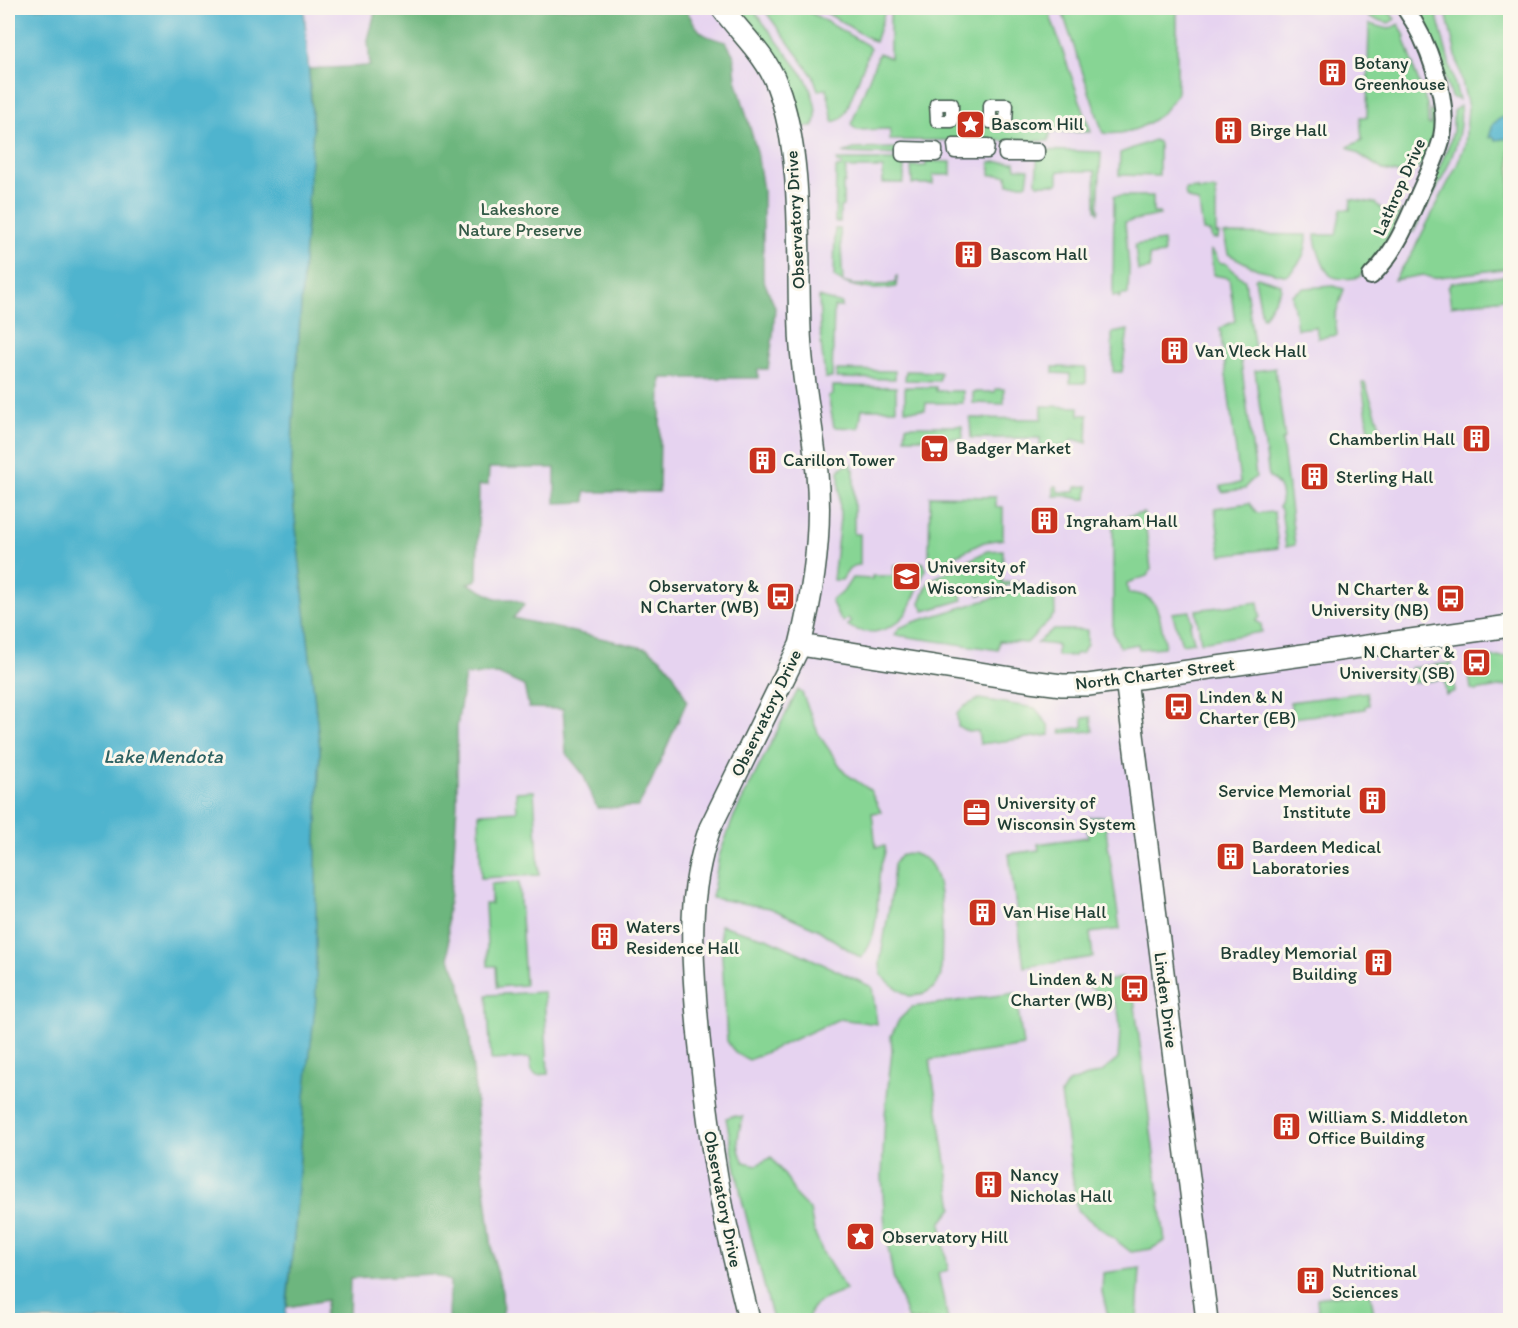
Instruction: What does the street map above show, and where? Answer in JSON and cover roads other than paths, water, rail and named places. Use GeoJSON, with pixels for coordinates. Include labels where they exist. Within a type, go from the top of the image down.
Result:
{"type":"FeatureCollection","features":[{"type":"Feature","properties":{"kind":"street","name":"Observatory Drive"},"geometry":{"type":"LineString","coordinates":[[722,8],[763,59],[777,82],[785,108],[794,165],[801,350],[813,436],[819,515],[812,589],[801,645],[710,828],[701,853],[692,906],[695,994],[706,1112],[724,1216],[750,1320]]}},
{"type":"Feature","properties":{"kind":"street","name":"Lathrop Drive"},"geometry":{"type":"LineString","coordinates":[[1371,276],[1389,256],[1407,222],[1441,141],[1444,124],[1438,82],[1413,18],[1405,8]]}},
{"type":"Feature","properties":{"kind":"street","name":"North Charter Street"},"geometry":{"type":"LineString","coordinates":[[801,645],[1062,685],[1088,685],[1510,626]]}},
{"type":"Feature","properties":{"kind":"street","name":"Linden Drive"},"geometry":{"type":"LineString","coordinates":[[1126,679],[1207,1320]]}},
{"type":"Feature","properties":{"kind":"water","name":"Lake Mendota"},"geometry":{"type":"Polygon","coordinates":[[[8,8],[304,8],[313,129],[291,482],[320,750],[316,841],[316,999],[285,1320],[8,1320],[8,8]]]}},
{"type":"Feature","properties":{"kind":"water"},"geometry":{"type":"Polygon","coordinates":[[[1502,117],[1510,124],[1510,138],[1495,140],[1493,137],[1489,138],[1493,124],[1502,117]]]}},
{"type":"Feature","properties":{"kind":"place","name":"Botany Greenhouse"},"geometry":{"type":"Point","coordinates":[1333,73]}},
{"type":"Feature","properties":{"kind":"place","name":"Bascom Hill"},"geometry":{"type":"Point","coordinates":[970,124]}},
{"type":"Feature","properties":{"kind":"place","name":"Birge Hall"},"geometry":{"type":"Point","coordinates":[1229,130]}},
{"type":"Feature","properties":{"kind":"place","name":"Bascom Hall"},"geometry":{"type":"Point","coordinates":[969,254]}},
{"type":"Feature","properties":{"kind":"place","name":"Van Vleck Hall"},"geometry":{"type":"Point","coordinates":[1174,351]}},
{"type":"Feature","properties":{"kind":"place","name":"Chamberlin Hall"},"geometry":{"type":"Point","coordinates":[1476,439]}},
{"type":"Feature","properties":{"kind":"place","name":"Badger Market"},"geometry":{"type":"Point","coordinates":[935,448]}},
{"type":"Feature","properties":{"kind":"place","name":"Carillon Tower"},"geometry":{"type":"Point","coordinates":[762,460]}},
{"type":"Feature","properties":{"kind":"place","name":"Sterling Hall"},"geometry":{"type":"Point","coordinates":[1315,477]}},
{"type":"Feature","properties":{"kind":"place","name":"Ingraham Hall"},"geometry":{"type":"Point","coordinates":[1045,521]}},
{"type":"Feature","properties":{"kind":"place","name":"University of Wisconsin-Madison"},"geometry":{"type":"Point","coordinates":[906,577]}},
{"type":"Feature","properties":{"kind":"place","name":"Observatory & N Charter (WB)"},"geometry":{"type":"Point","coordinates":[780,596]}},
{"type":"Feature","properties":{"kind":"place","name":"N Charter & University (NB)"},"geometry":{"type":"Point","coordinates":[1450,599]}},
{"type":"Feature","properties":{"kind":"place","name":"N Charter & University (SB)"},"geometry":{"type":"Point","coordinates":[1476,662]}},
{"type":"Feature","properties":{"kind":"place","name":"Linden & N Charter (EB)"},"geometry":{"type":"Point","coordinates":[1178,707]}},
{"type":"Feature","properties":{"kind":"place","name":"Service Memorial Institute"},"geometry":{"type":"Point","coordinates":[1372,801]}},
{"type":"Feature","properties":{"kind":"place","name":"University of Wisconsin System"},"geometry":{"type":"Point","coordinates":[976,813]}},
{"type":"Feature","properties":{"kind":"place","name":"Bardeen Medical Laboratories"},"geometry":{"type":"Point","coordinates":[1231,857]}},
{"type":"Feature","properties":{"kind":"place","name":"Van Hise Hall"},"geometry":{"type":"Point","coordinates":[982,912]}},
{"type":"Feature","properties":{"kind":"place","name":"Waters Residence Hall"},"geometry":{"type":"Point","coordinates":[605,937]}},
{"type":"Feature","properties":{"kind":"place","name":"Bradley Memorial Building"},"geometry":{"type":"Point","coordinates":[1378,963]}},
{"type":"Feature","properties":{"kind":"place","name":"Linden & N Charter (WB)"},"geometry":{"type":"Point","coordinates":[1134,989]}},
{"type":"Feature","properties":{"kind":"place","name":"William S. Middleton Office Building"},"geometry":{"type":"Point","coordinates":[1287,1127]}},
{"type":"Feature","properties":{"kind":"place","name":"Nancy Nicholas Hall"},"geometry":{"type":"Point","coordinates":[989,1185]}},
{"type":"Feature","properties":{"kind":"place","name":"Observatory Hill"},"geometry":{"type":"Point","coordinates":[861,1237]}},
{"type":"Feature","properties":{"kind":"place","name":"Nutritional Sciences"},"geometry":{"type":"Point","coordinates":[1311,1281]}},
{"type":"Feature","properties":{"kind":"park label","name":"Lakeshore Nature Preserve"},"geometry":{"type":"Point","coordinates":[520,219]}}]}
